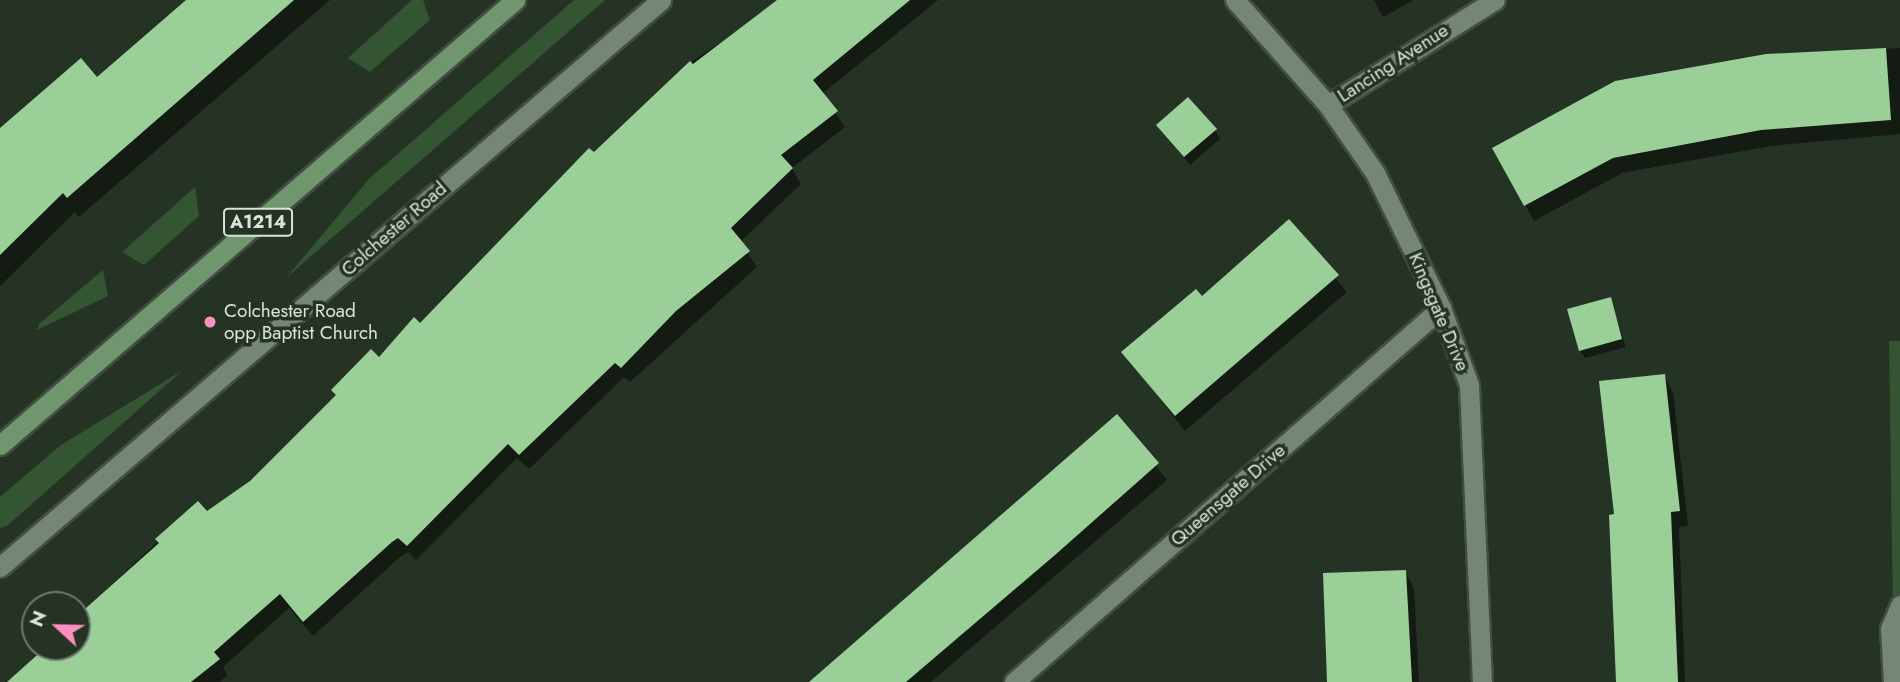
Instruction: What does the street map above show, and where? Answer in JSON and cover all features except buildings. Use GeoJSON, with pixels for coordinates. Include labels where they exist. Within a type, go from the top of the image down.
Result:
{"type":"FeatureCollection","features":[{"type":"Feature","properties":{"kind":"main road","name":"A1214"},"geometry":{"type":"LineString","coordinates":[[0,445],[515,0]]}},
{"type":"Feature","properties":{"kind":"street","name":"Colchester Road"},"geometry":{"type":"LineString","coordinates":[[0,567],[662,0]]}},
{"type":"Feature","properties":{"kind":"street","name":"Kingsgate Drive"},"geometry":{"type":"LineString","coordinates":[[1235,0],[1328,105],[1375,173],[1441,308],[1469,385],[1482,682]]}},
{"type":"Feature","properties":{"kind":"street","name":"Lancing Avenue"},"geometry":{"type":"LineString","coordinates":[[1328,105],[1494,0]]}},
{"type":"Feature","properties":{"kind":"street","name":"Queensgate Drive"},"geometry":{"type":"LineString","coordinates":[[1014,682],[1441,308]]}},
{"type":"Feature","properties":{"kind":"street"},"geometry":{"type":"LineString","coordinates":[[1893,682],[1890,629],[1900,605]]}},
{"type":"Feature","properties":{"kind":"green space"},"geometry":{"type":"Polygon","coordinates":[[[412,0],[423,0],[430,20],[370,72],[348,58],[412,0]]]}},
{"type":"Feature","properties":{"kind":"green space"},"geometry":{"type":"Polygon","coordinates":[[[574,0],[605,0],[286,278],[369,179],[574,0]]]}},
{"type":"Feature","properties":{"kind":"green space"},"geometry":{"type":"Polygon","coordinates":[[[195,187],[199,216],[144,265],[122,252],[195,187]]]}},
{"type":"Feature","properties":{"kind":"green space"},"geometry":{"type":"Polygon","coordinates":[[[103,270],[108,296],[37,330],[40,323],[103,270]]]}},
{"type":"Feature","properties":{"kind":"green space"},"geometry":{"type":"Polygon","coordinates":[[[1889,341],[1900,341],[1900,682],[1894,682],[1889,341]]]}},
{"type":"Feature","properties":{"kind":"green space"},"geometry":{"type":"Polygon","coordinates":[[[183,370],[7,526],[0,528],[0,497],[61,445],[183,370]]]}},
{"type":"Feature","properties":{"kind":"place","name":"Colchester Road opp Baptist Church"},"geometry":{"type":"Point","coordinates":[210,322]}}]}
